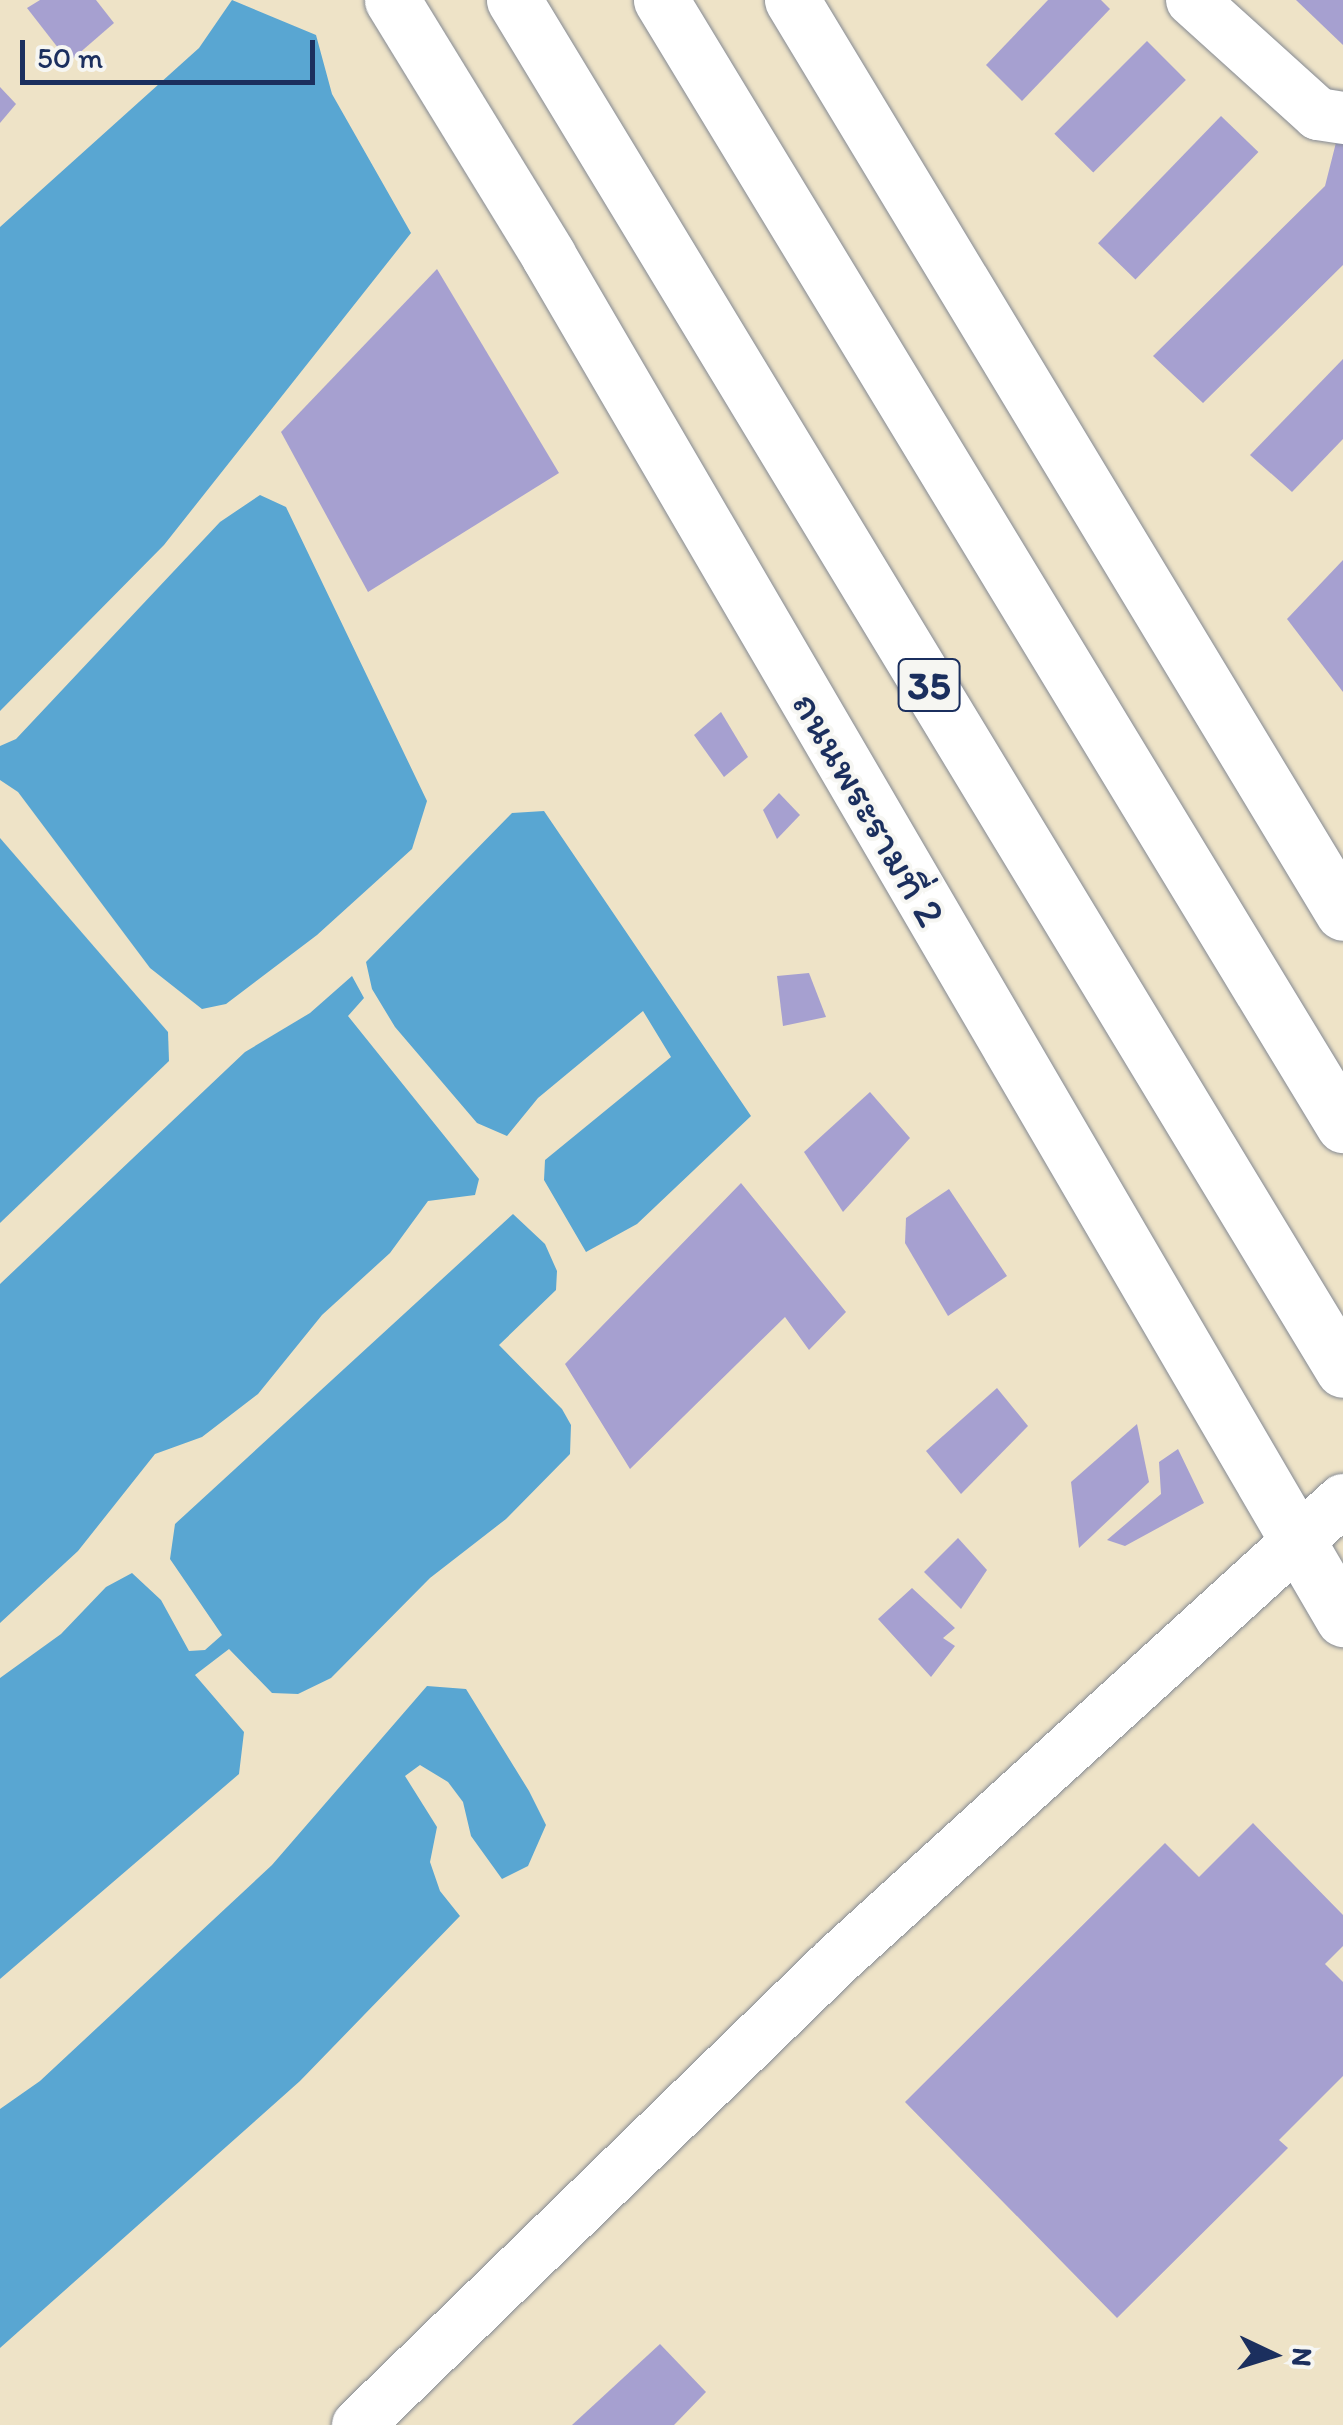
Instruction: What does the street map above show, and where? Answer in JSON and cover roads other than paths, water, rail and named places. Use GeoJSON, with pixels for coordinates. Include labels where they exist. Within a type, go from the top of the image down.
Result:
{"type":"FeatureCollection","features":[{"type":"Feature","properties":{"kind":"main road","name":"ถนนพระรามที่ 2"},"geometry":{"type":"LineString","coordinates":[[392,0],[548,254],[1295,1544],[1343,1619]]}},
{"type":"Feature","properties":{"kind":"main road","name":"35"},"geometry":{"type":"LineString","coordinates":[[514,0],[1343,1370]]}},
{"type":"Feature","properties":{"kind":"main road"},"geometry":{"type":"LineString","coordinates":[[661,0],[1343,1125]]}},
{"type":"Feature","properties":{"kind":"main road"},"geometry":{"type":"LineString","coordinates":[[792,0],[1343,912]]}},
{"type":"Feature","properties":{"kind":"lane"},"geometry":{"type":"LineString","coordinates":[[1192,0],[1318,114],[1343,118]]}},
{"type":"Feature","properties":{"kind":"lane"},"geometry":{"type":"LineString","coordinates":[[358,2425],[838,1960],[1343,1500]]}},
{"type":"Feature","properties":{"kind":"water"},"geometry":{"type":"Polygon","coordinates":[[[232,0],[316,35],[332,94],[411,233],[164,545],[0,711],[0,227],[199,48],[232,0]]]}},
{"type":"Feature","properties":{"kind":"water"},"geometry":{"type":"Polygon","coordinates":[[[260,495],[286,507],[427,801],[412,849],[317,935],[226,1004],[202,1009],[150,968],[18,792],[0,780],[0,746],[16,739],[220,522],[260,495]]]}},
{"type":"Feature","properties":{"kind":"water"},"geometry":{"type":"Polygon","coordinates":[[[544,811],[751,1116],[637,1224],[586,1252],[544,1180],[545,1160],[671,1057],[643,1011],[538,1098],[507,1136],[477,1123],[395,1027],[372,989],[366,962],[512,813],[544,811]]]}},
{"type":"Feature","properties":{"kind":"water"},"geometry":{"type":"Polygon","coordinates":[[[0,838],[168,1032],[169,1061],[0,1223],[0,838]]]}},
{"type":"Feature","properties":{"kind":"water"},"geometry":{"type":"Polygon","coordinates":[[[352,976],[364,998],[348,1016],[479,1179],[475,1195],[428,1201],[390,1253],[322,1315],[258,1394],[202,1437],[155,1454],[78,1551],[0,1623],[0,1284],[245,1052],[310,1013],[352,976]]]}},
{"type":"Feature","properties":{"kind":"water"},"geometry":{"type":"Polygon","coordinates":[[[513,1214],[545,1244],[557,1271],[556,1290],[499,1345],[562,1409],[571,1425],[570,1454],[506,1519],[430,1578],[331,1678],[298,1694],[272,1693],[229,1649],[195,1675],[244,1732],[239,1774],[0,1979],[0,1678],[61,1634],[106,1587],[132,1573],[161,1600],[189,1651],[205,1650],[222,1635],[170,1559],[175,1524],[513,1214]]]}},
{"type":"Feature","properties":{"kind":"water"},"geometry":{"type":"Polygon","coordinates":[[[427,1686],[466,1689],[529,1791],[546,1825],[528,1866],[502,1879],[471,1836],[463,1802],[448,1782],[420,1765],[405,1776],[437,1827],[430,1862],[440,1891],[460,1916],[300,2081],[0,2348],[0,2109],[40,2081],[272,1865],[427,1686]]]}}]}
